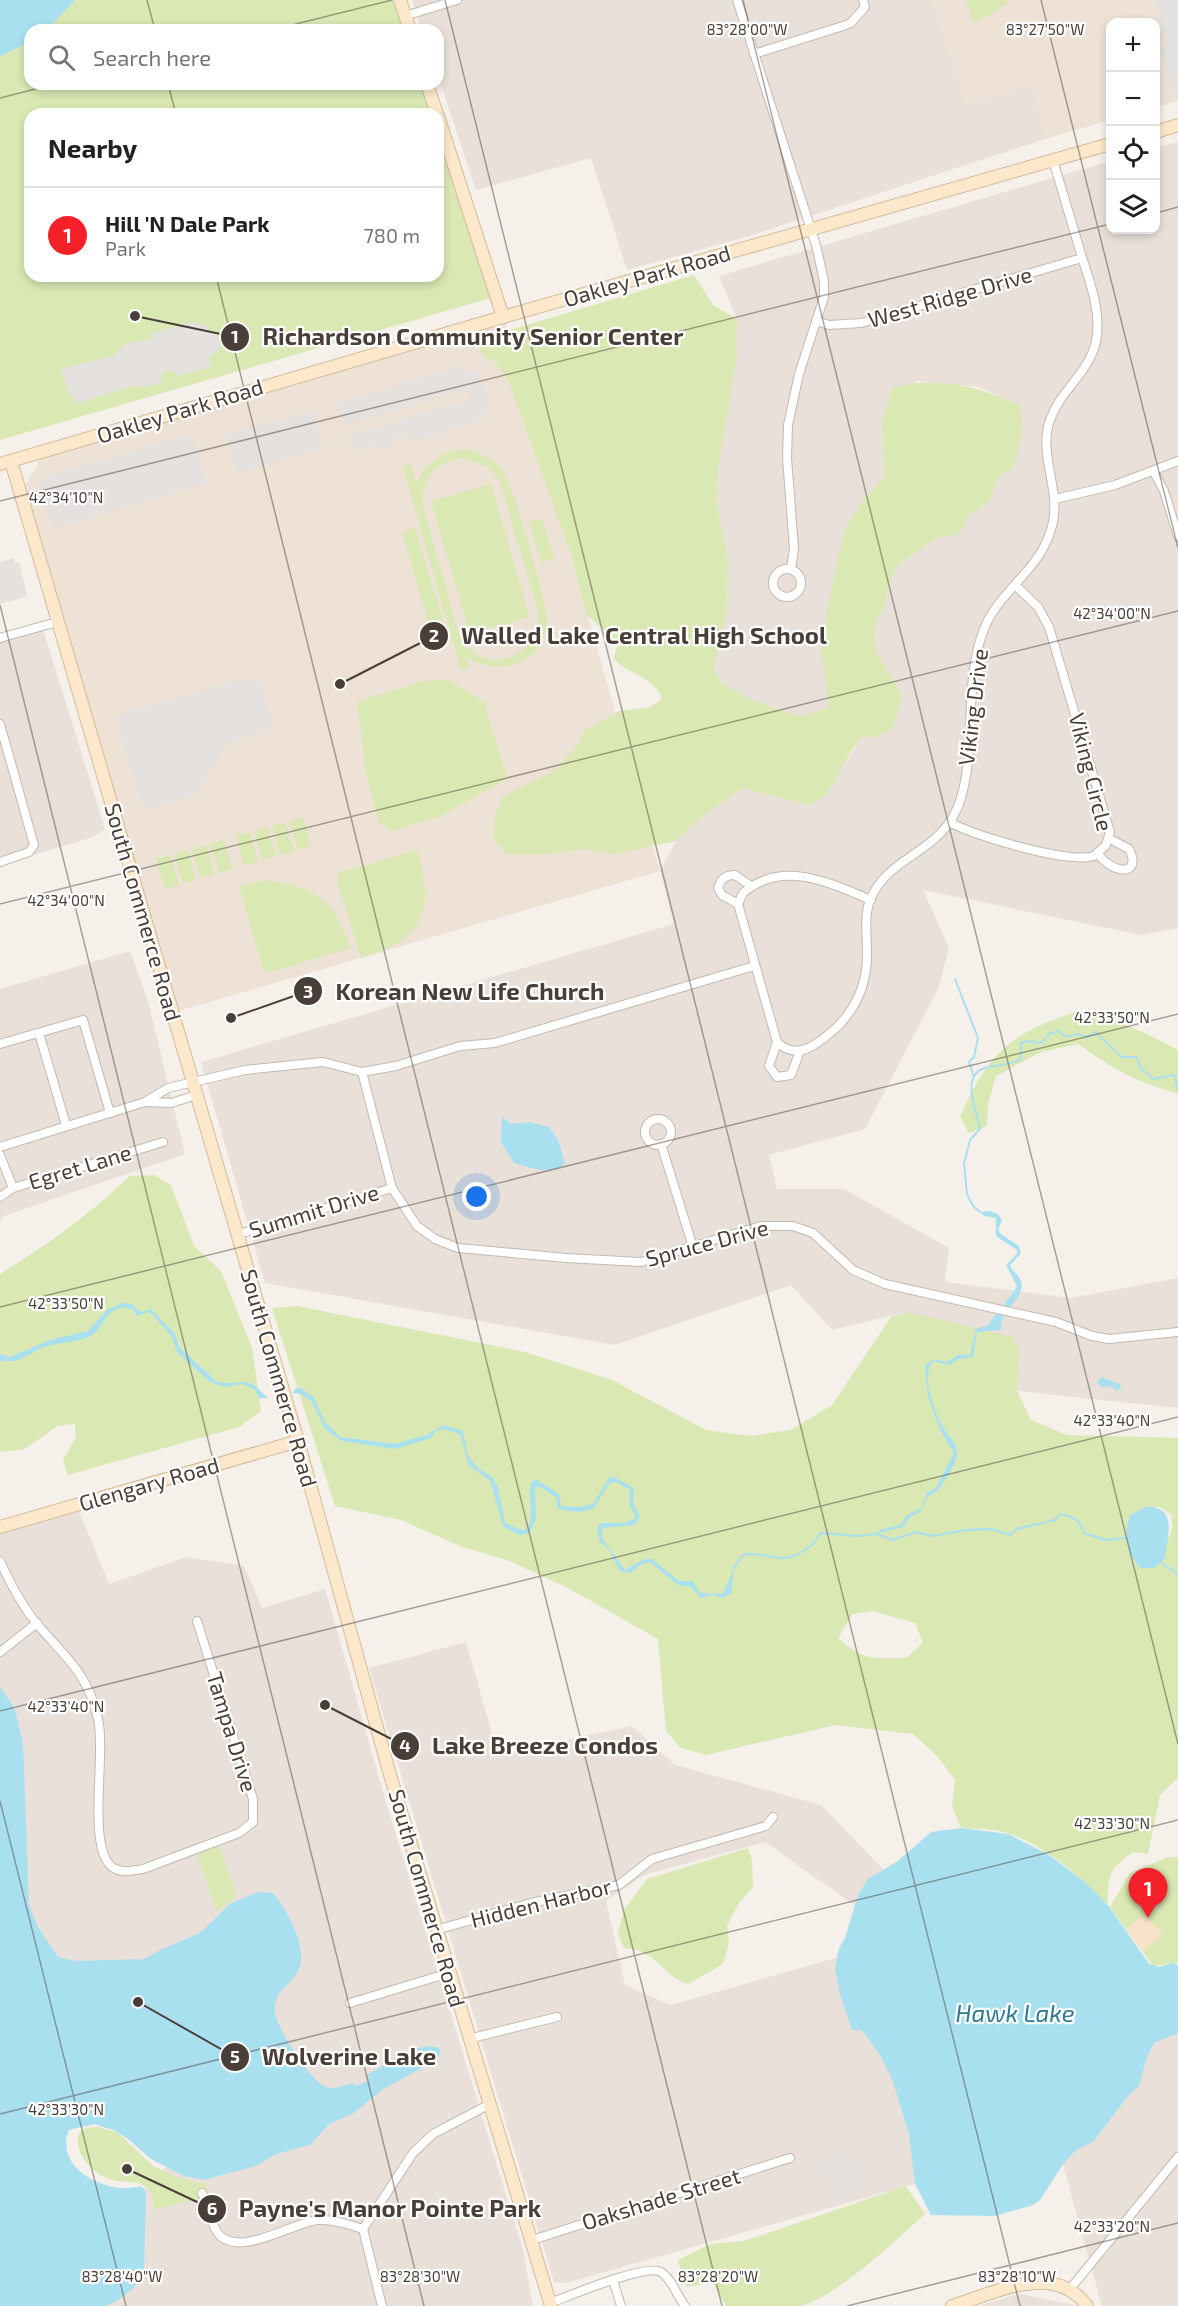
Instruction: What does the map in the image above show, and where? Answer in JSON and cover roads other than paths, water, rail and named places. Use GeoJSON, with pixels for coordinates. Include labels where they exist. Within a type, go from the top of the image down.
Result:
{"type":"FeatureCollection","features":[{"type":"Feature","properties":{"kind":"street"},"geometry":{"type":"LineString","coordinates":[[400,0],[408,24]]}},
{"type":"Feature","properties":{"kind":"street"},"geometry":{"type":"LineString","coordinates":[[405,16],[457,0]]}},
{"type":"Feature","properties":{"kind":"street"},"geometry":{"type":"LineString","coordinates":[[737,0],[810,229],[824,281],[824,297],[799,374],[789,425],[787,458],[794,549],[791,569]]}},
{"type":"Feature","properties":{"kind":"street"},"geometry":{"type":"LineString","coordinates":[[754,54],[851,22],[865,7],[863,0]]}},
{"type":"Feature","properties":{"kind":"street"},"geometry":{"type":"LineString","coordinates":[[429,90],[436,108]]}},
{"type":"Feature","properties":{"kind":"street"},"geometry":{"type":"LineString","coordinates":[[1160,130],[1178,125]]}},
{"type":"Feature","properties":{"kind":"street"},"geometry":{"type":"LineString","coordinates":[[444,134],[503,317]]}},
{"type":"Feature","properties":{"kind":"street","name":"Oakley Park Road"},"geometry":{"type":"LineString","coordinates":[[5,463],[503,317],[1106,145]]}},
{"type":"Feature","properties":{"kind":"street","name":"Viking Drive"},"geometry":{"type":"LineString","coordinates":[[870,900],[895,867],[928,846],[951,823],[962,794],[980,641],[991,614],[1046,547],[1054,521],[1055,499],[1046,457],[1049,422],[1060,400],[1088,363],[1097,336],[1096,308],[1053,160]]}},
{"type":"Feature","properties":{"kind":"street","name":"West Ridge Drive"},"geometry":{"type":"LineString","coordinates":[[816,321],[829,325],[861,323],[1082,258]]}},
{"type":"Feature","properties":{"kind":"street"},"geometry":{"type":"LineString","coordinates":[[1055,499],[1154,472],[1178,461]]}},
{"type":"Feature","properties":{"kind":"street","name":"South Commerce Road"},"geometry":{"type":"LineString","coordinates":[[5,463],[57,622],[298,1441],[344,1613],[468,2039],[551,2304]]}},
{"type":"Feature","properties":{"kind":"street"},"geometry":{"type":"LineString","coordinates":[[1154,472],[1164,492],[1178,536]]}},
{"type":"Feature","properties":{"kind":"street","name":"Viking Circle"},"geometry":{"type":"LineString","coordinates":[[951,823],[989,839],[1076,856],[1091,857],[1098,854],[1110,839],[1099,790],[1049,627],[1038,607],[1016,586]]}},
{"type":"Feature","properties":{"kind":"street"},"geometry":{"type":"LineString","coordinates":[[0,638],[57,622]]}},
{"type":"Feature","properties":{"kind":"street"},"geometry":{"type":"LineString","coordinates":[[0,724],[34,845],[29,852],[0,862]]}},
{"type":"Feature","properties":{"kind":"street"},"geometry":{"type":"LineString","coordinates":[[1098,854],[1116,870],[1123,870],[1130,866],[1132,858],[1129,849],[1110,839]]}},
{"type":"Feature","properties":{"kind":"street"},"geometry":{"type":"LineString","coordinates":[[738,904],[722,895],[718,888],[720,881],[735,875],[751,886]]}},
{"type":"Feature","properties":{"kind":"street"},"geometry":{"type":"LineString","coordinates":[[778,877],[813,877],[870,900],[866,927],[867,966],[864,985],[856,1003],[835,1030],[800,1051],[791,1075],[777,1077],[769,1066],[777,1042],[738,904],[743,893],[751,886],[778,877]]}},
{"type":"Feature","properties":{"kind":"street"},"geometry":{"type":"LineString","coordinates":[[0,1148],[66,1125],[145,1102],[168,1088],[192,1082],[284,1064],[323,1062],[362,1072],[396,1066],[460,1046],[495,1043],[754,966]]}},
{"type":"Feature","properties":{"kind":"street"},"geometry":{"type":"LineString","coordinates":[[0,1044],[83,1020],[110,1113]]}},
{"type":"Feature","properties":{"kind":"street"},"geometry":{"type":"LineString","coordinates":[[39,1033],[66,1125]]}},
{"type":"Feature","properties":{"kind":"street"},"geometry":{"type":"LineString","coordinates":[[777,1042],[785,1048],[800,1051]]}},
{"type":"Feature","properties":{"kind":"street","name":"Spruce Drive"},"geometry":{"type":"LineString","coordinates":[[362,1072],[392,1188],[417,1226],[435,1239],[458,1248],[620,1263],[652,1260],[765,1226],[797,1226],[824,1241],[842,1262],[863,1276],[1056,1322],[1092,1336],[1109,1339],[1178,1332]]}},
{"type":"Feature","properties":{"kind":"street"},"geometry":{"type":"LineString","coordinates":[[145,1102],[171,1103],[197,1095]]}},
{"type":"Feature","properties":{"kind":"street","name":"Egret Lane"},"geometry":{"type":"LineString","coordinates":[[0,1197],[13,1188],[163,1142]]}},
{"type":"Feature","properties":{"kind":"street"},"geometry":{"type":"LineString","coordinates":[[661,1144],[693,1247]]}},
{"type":"Feature","properties":{"kind":"street"},"geometry":{"type":"LineString","coordinates":[[0,1155],[13,1188]]}},
{"type":"Feature","properties":{"kind":"street","name":"Summit Drive"},"geometry":{"type":"LineString","coordinates":[[236,1234],[392,1188]]}},
{"type":"Feature","properties":{"kind":"street","name":"Glengary Road"},"geometry":{"type":"LineString","coordinates":[[0,1527],[298,1441]]}},
{"type":"Feature","properties":{"kind":"street","name":"Tampa Drive"},"geometry":{"type":"LineString","coordinates":[[0,1561],[11,1585],[37,1623],[70,1657],[89,1692],[99,1720],[99,1830],[103,1854],[110,1866],[129,1872],[143,1869],[239,1833],[253,1822],[253,1799],[197,1621]]}},
{"type":"Feature","properties":{"kind":"street"},"geometry":{"type":"LineString","coordinates":[[0,1652],[37,1623]]}},
{"type":"Feature","properties":{"kind":"street","name":"Hidden Harbor"},"geometry":{"type":"LineString","coordinates":[[436,1930],[531,1903],[619,1885],[652,1859],[766,1826],[773,1817]]}},
{"type":"Feature","properties":{"kind":"street"},"geometry":{"type":"LineString","coordinates":[[350,2003],[449,1973]]}},
{"type":"Feature","properties":{"kind":"street"},"geometry":{"type":"LineString","coordinates":[[468,2039],[557,2017]]}},
{"type":"Feature","properties":{"kind":"street"},"geometry":{"type":"LineString","coordinates":[[382,2306],[363,2229],[413,2153],[433,2134],[490,2104]]}},
{"type":"Feature","properties":{"kind":"street"},"geometry":{"type":"LineString","coordinates":[[1070,2289],[1178,2157]]}},
{"type":"Feature","properties":{"kind":"street","name":"Oakshade Street"},"geometry":{"type":"LineString","coordinates":[[532,2240],[790,2158]]}},
{"type":"Feature","properties":{"kind":"street"},"geometry":{"type":"LineString","coordinates":[[202,2193],[218,2232],[226,2240],[237,2243],[250,2242],[317,2220],[341,2222],[363,2229]]}},
{"type":"Feature","properties":{"kind":"street"},"geometry":{"type":"LineString","coordinates":[[551,2304],[613,2280],[657,2270],[668,2280],[685,2306]]}},
{"type":"Feature","properties":{"kind":"street"},"geometry":{"type":"LineString","coordinates":[[613,2280],[621,2306]]}},
{"type":"Feature","properties":{"kind":"street"},"geometry":{"type":"LineString","coordinates":[[952,2306],[1034,2282],[1059,2283],[1070,2289],[1087,2306]]}},
{"type":"Feature","properties":{"kind":"water"},"geometry":{"type":"Polygon","coordinates":[[[0,0],[75,0],[53,24],[24,24],[24,45],[0,56],[0,0]]]}},
{"type":"Feature","properties":{"kind":"water"},"geometry":{"type":"Polygon","coordinates":[[[502,1117],[511,1124],[529,1122],[549,1127],[558,1140],[565,1163],[547,1170],[514,1163],[501,1142],[502,1117]]]}},
{"type":"Feature","properties":{"kind":"water"},"geometry":{"type":"Polygon","coordinates":[[[990,1211],[998,1214],[1002,1220],[998,1230],[1002,1235],[1019,1246],[1021,1253],[1010,1265],[1021,1281],[1019,1294],[1003,1317],[1001,1330],[977,1332],[973,1357],[958,1359],[949,1365],[933,1361],[929,1368],[928,1385],[940,1420],[956,1448],[955,1461],[939,1489],[928,1496],[920,1512],[910,1517],[903,1527],[875,1534],[880,1530],[901,1525],[906,1516],[921,1508],[927,1493],[936,1488],[954,1453],[940,1429],[928,1397],[925,1366],[933,1359],[947,1362],[958,1355],[970,1355],[976,1329],[988,1325],[1017,1286],[1006,1265],[1017,1254],[1017,1250],[996,1236],[996,1218],[984,1216],[980,1212],[990,1211]]]}},
{"type":"Feature","properties":{"kind":"water"},"geometry":{"type":"Polygon","coordinates":[[[122,1303],[131,1304],[141,1312],[151,1309],[175,1334],[179,1347],[217,1382],[249,1383],[268,1398],[259,1398],[255,1390],[243,1384],[225,1387],[210,1382],[177,1352],[172,1337],[152,1314],[148,1312],[137,1316],[133,1310],[124,1307],[111,1312],[90,1336],[44,1347],[17,1360],[0,1360],[0,1354],[10,1357],[50,1340],[88,1331],[108,1309],[122,1303]]]}},
{"type":"Feature","properties":{"kind":"water"},"geometry":{"type":"Polygon","coordinates":[[[1101,1377],[1120,1384],[1121,1388],[1117,1391],[1109,1386],[1101,1387],[1097,1383],[1101,1377]]]}},
{"type":"Feature","properties":{"kind":"water"},"geometry":{"type":"Polygon","coordinates":[[[296,1388],[301,1388],[314,1398],[325,1422],[340,1437],[394,1444],[427,1435],[442,1425],[463,1431],[468,1456],[479,1469],[492,1477],[498,1487],[505,1523],[523,1531],[528,1527],[530,1521],[532,1481],[537,1480],[559,1494],[561,1506],[581,1507],[593,1504],[609,1478],[614,1477],[634,1488],[633,1503],[640,1517],[634,1525],[603,1528],[602,1538],[625,1570],[645,1559],[652,1559],[679,1581],[693,1581],[700,1593],[723,1594],[734,1568],[731,1593],[723,1598],[712,1595],[700,1598],[691,1587],[678,1585],[650,1562],[640,1565],[630,1573],[620,1571],[608,1548],[600,1542],[597,1528],[601,1523],[625,1523],[636,1518],[629,1504],[630,1490],[616,1482],[610,1483],[593,1509],[577,1512],[558,1509],[556,1497],[540,1487],[535,1487],[536,1519],[529,1533],[519,1535],[503,1526],[490,1480],[469,1466],[460,1434],[443,1429],[436,1431],[431,1438],[395,1449],[342,1441],[325,1429],[312,1402],[301,1394],[292,1393],[296,1388]]]}},
{"type":"Feature","properties":{"kind":"water"},"geometry":{"type":"Polygon","coordinates":[[[1145,1507],[1162,1511],[1169,1523],[1165,1558],[1154,1568],[1141,1568],[1132,1557],[1128,1543],[1127,1529],[1130,1515],[1145,1507]]]}},
{"type":"Feature","properties":{"kind":"water"},"geometry":{"type":"Polygon","coordinates":[[[0,1687],[14,1707],[23,1743],[29,1905],[38,1927],[58,1957],[76,1961],[144,1959],[200,1933],[230,1904],[257,1892],[273,1893],[285,1909],[296,1931],[301,1954],[301,1964],[297,1973],[276,2000],[275,2012],[281,2029],[295,2053],[320,2083],[329,2088],[353,2083],[356,2086],[368,2081],[366,2075],[411,2050],[430,2046],[439,2048],[441,2053],[435,2061],[383,2089],[354,2113],[329,2124],[310,2145],[276,2154],[256,2166],[204,2180],[184,2176],[151,2159],[128,2139],[113,2130],[94,2124],[69,2130],[66,2144],[69,2157],[87,2176],[99,2183],[114,2187],[141,2186],[146,2192],[144,2274],[127,2293],[105,2306],[0,2306],[0,1687]]]}},
{"type":"Feature","properties":{"kind":"water","name":"Hawk Lake"},"geometry":{"type":"Polygon","coordinates":[[[961,1828],[1008,1834],[1049,1855],[1085,1882],[1108,1905],[1149,1964],[1159,1967],[1172,1963],[1178,1965],[1178,2033],[1154,2043],[1147,2057],[1139,2086],[1128,2096],[1093,2142],[1076,2150],[1063,2164],[1040,2200],[1033,2205],[995,2216],[931,2215],[915,2184],[909,2134],[892,2079],[880,2055],[862,2030],[852,2030],[840,1994],[835,1969],[839,1948],[845,1938],[858,1895],[868,1879],[898,1861],[931,1832],[961,1828]]]}},
{"type":"Feature","properties":{"kind":"waterway"},"geometry":{"type":"LineString","coordinates":[[955,979],[978,1038],[974,1057],[969,1062],[974,1077]]}},
{"type":"Feature","properties":{"kind":"waterway"},"geometry":{"type":"LineString","coordinates":[[980,1212],[973,1206],[967,1194],[964,1164],[970,1140],[980,1129],[971,1087],[977,1072],[1021,1059],[1021,1043],[1028,1041],[1042,1043],[1049,1034],[1058,1031],[1066,1037],[1078,1034],[1088,1037],[1095,1032],[1122,1057],[1136,1057],[1141,1068],[1153,1079],[1174,1075],[1178,1090]]}},
{"type":"Feature","properties":{"kind":"waterway"},"geometry":{"type":"LineString","coordinates":[[734,1568],[742,1556],[747,1554],[781,1558],[793,1556],[812,1545],[821,1533],[857,1536],[877,1534],[892,1540],[917,1532],[932,1536],[966,1530],[991,1529],[1010,1535],[1017,1529],[1055,1520],[1060,1514],[1076,1519],[1084,1533],[1105,1540],[1129,1538]]}},
{"type":"Feature","properties":{"kind":"waterway"},"geometry":{"type":"LineString","coordinates":[[1158,1561],[1178,1574]]}},
{"type":"Feature","properties":{"kind":"place","name":"Richardson Community Senior Center"},"geometry":{"type":"Point","coordinates":[135,316]}},
{"type":"Feature","properties":{"kind":"place","name":"Walled Lake Central High School"},"geometry":{"type":"Point","coordinates":[340,684]}},
{"type":"Feature","properties":{"kind":"place","name":"Korean New Life Church"},"geometry":{"type":"Point","coordinates":[231,1018]}},
{"type":"Feature","properties":{"kind":"place","name":"Lake Breeze Condos"},"geometry":{"type":"Point","coordinates":[325,1705]}},
{"type":"Feature","properties":{"kind":"place","name":"Hill 'N Dale Park"},"geometry":{"type":"Point","coordinates":[1148,1918]}},
{"type":"Feature","properties":{"kind":"place","name":"Wolverine Lake"},"geometry":{"type":"Point","coordinates":[138,2002]}},
{"type":"Feature","properties":{"kind":"place","name":"Payne's Manor Pointe Park"},"geometry":{"type":"Point","coordinates":[127,2169]}}]}
